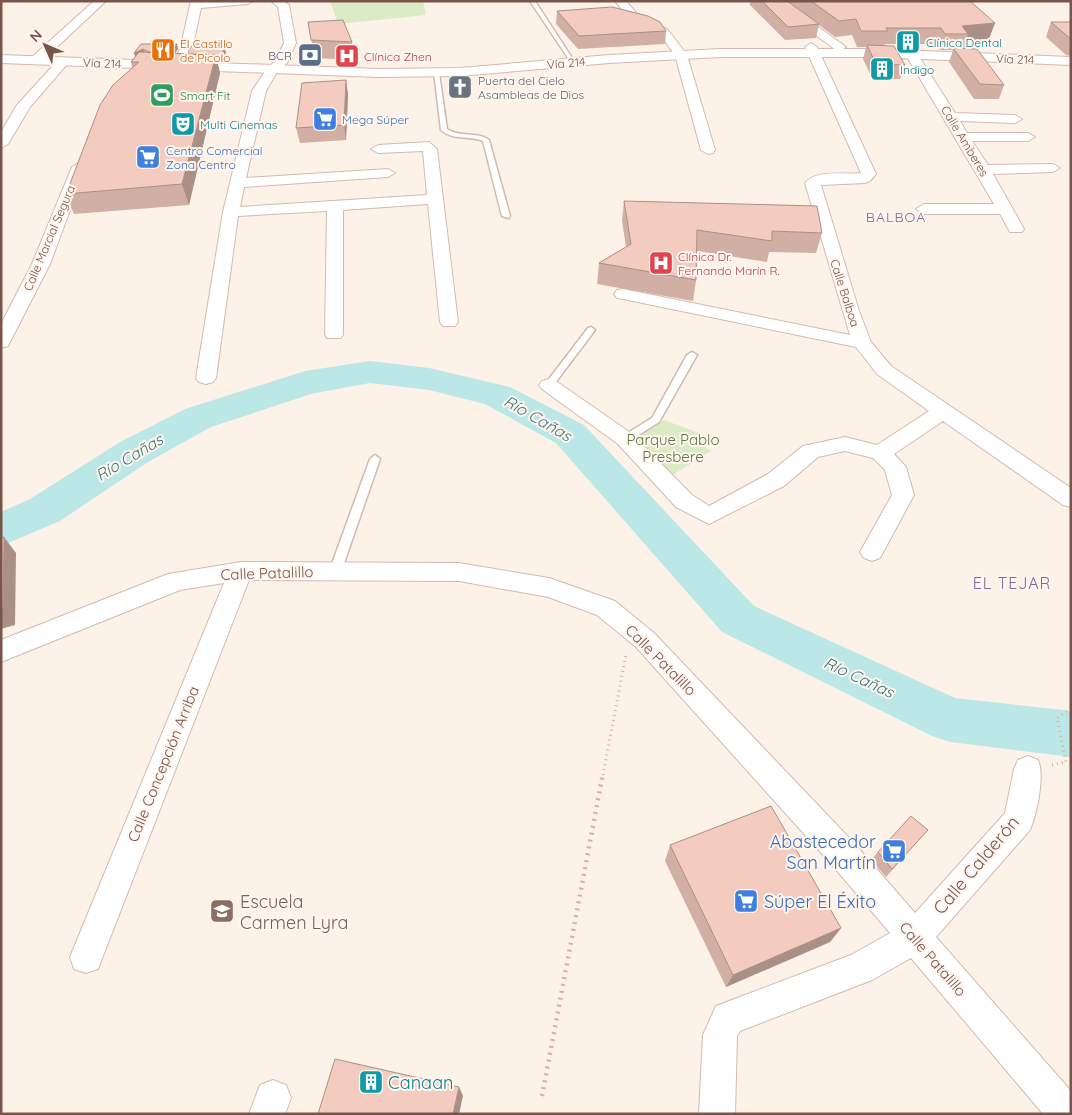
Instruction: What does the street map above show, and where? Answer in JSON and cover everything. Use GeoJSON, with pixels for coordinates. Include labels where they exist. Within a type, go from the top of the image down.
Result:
{"type":"FeatureCollection","features":[{"type":"Feature","properties":{"kind":"main road","name":"Vía 214"},"geometry":{"type":"LineString","coordinates":[[276,66],[434,66],[570,58],[840,47],[1071,57]]}},
{"type":"Feature","properties":{"kind":"main road","name":"Vía 214"},"geometry":{"type":"LineString","coordinates":[[812,49],[1071,61]]}},
{"type":"Feature","properties":{"kind":"main road","name":"Vía 214"},"geometry":{"type":"LineString","coordinates":[[1,52],[63,62],[142,62]]}},
{"type":"Feature","properties":{"kind":"main road","name":"Vía 214"},"geometry":{"type":"LineString","coordinates":[[1,59],[38,58],[436,72],[678,53]]}},
{"type":"Feature","properties":{"kind":"street"},"geometry":{"type":"LineString","coordinates":[[38,58],[101,1]]}},
{"type":"Feature","properties":{"kind":"street"},"geometry":{"type":"LineString","coordinates":[[177,63],[186,50],[197,3],[248,1]]}},
{"type":"Feature","properties":{"kind":"street"},"geometry":{"type":"LineString","coordinates":[[206,378],[231,212],[259,91],[290,42],[282,5],[276,1]]}},
{"type":"Feature","properties":{"kind":"street"},"geometry":{"type":"LineString","coordinates":[[620,1],[634,18],[664,32],[678,53],[708,150]]}},
{"type":"Feature","properties":{"kind":"street"},"geometry":{"type":"LineString","coordinates":[[774,1],[840,47]]}},
{"type":"Feature","properties":{"kind":"street","name":"Calle Balboa"},"geometry":{"type":"LineString","coordinates":[[812,49],[869,174],[866,178],[822,179],[813,183],[850,311],[862,343],[884,370],[942,412],[1071,499]]}},
{"type":"Feature","properties":{"kind":"street","name":"Calle Amberes"},"geometry":{"type":"LineString","coordinates":[[912,55],[983,170],[1016,229]]}},
{"type":"Feature","properties":{"kind":"street"},"geometry":{"type":"LineString","coordinates":[[1,144],[24,105],[63,62]]}},
{"type":"Feature","properties":{"kind":"street"},"geometry":{"type":"LineString","coordinates":[[130,77],[142,62]]}},
{"type":"Feature","properties":{"kind":"street"},"geometry":{"type":"LineString","coordinates":[[950,117],[1015,119]]}},
{"type":"Feature","properties":{"kind":"street"},"geometry":{"type":"LineString","coordinates":[[963,137],[1028,137]]}},
{"type":"Feature","properties":{"kind":"street"},"geometry":{"type":"LineString","coordinates":[[378,149],[429,146],[449,322]]}},
{"type":"Feature","properties":{"kind":"street","name":"Calle Marcial Segura"},"geometry":{"type":"LineString","coordinates":[[1,342],[41,264],[85,152]]}},
{"type":"Feature","properties":{"kind":"street"},"geometry":{"type":"LineString","coordinates":[[983,170],[1053,168]]}},
{"type":"Feature","properties":{"kind":"street"},"geometry":{"type":"LineString","coordinates":[[238,183],[388,173]]}},
{"type":"Feature","properties":{"kind":"street"},"geometry":{"type":"LineString","coordinates":[[231,212],[335,207],[435,199]]}},
{"type":"Feature","properties":{"kind":"street"},"geometry":{"type":"LineString","coordinates":[[334,334],[335,207]]}},
{"type":"Feature","properties":{"kind":"street"},"geometry":{"type":"LineString","coordinates":[[924,209],[1005,209]]}},
{"type":"Feature","properties":{"kind":"street"},"geometry":{"type":"LineString","coordinates":[[623,294],[862,343]]}},
{"type":"Feature","properties":{"kind":"street"},"geometry":{"type":"LineString","coordinates":[[549,385],[625,439],[684,501],[709,516],[776,480],[811,451],[845,444],[880,453],[895,467],[903,495],[872,552]]}},
{"type":"Feature","properties":{"kind":"street"},"geometry":{"type":"LineString","coordinates":[[880,453],[942,412]]}},
{"type":"Feature","properties":{"kind":"street","name":"Calle Patalillo"},"geometry":{"type":"LineString","coordinates":[[1,651],[177,581],[241,571],[459,572],[549,588],[606,608],[645,640],[843,854],[1068,1114]]}},
{"type":"Feature","properties":{"kind":"street","name":"Calle Concepción Arriba"},"geometry":{"type":"LineString","coordinates":[[86,957],[241,571]]}},
{"type":"Feature","properties":{"kind":"street","name":"Calle Calderón"},"geometry":{"type":"LineString","coordinates":[[717,1114],[720,1035],[728,1018],[860,968],[914,938],[1019,820],[1028,769]]}},
{"type":"Feature","properties":{"kind":"lane"},"geometry":{"type":"LineString","coordinates":[[532,1],[570,58]]}},
{"type":"Feature","properties":{"kind":"lane"},"geometry":{"type":"LineString","coordinates":[[436,72],[444,130],[454,136],[477,136],[486,140],[506,216]]}},
{"type":"Feature","properties":{"kind":"lane"},"geometry":{"type":"LineString","coordinates":[[549,385],[591,330]]}},
{"type":"Feature","properties":{"kind":"lane"},"geometry":{"type":"LineString","coordinates":[[625,439],[656,420],[692,356]]}},
{"type":"Feature","properties":{"kind":"lane"},"geometry":{"type":"LineString","coordinates":[[335,572],[375,460]]}},
{"type":"Feature","properties":{"kind":"path"},"geometry":{"type":"LineString","coordinates":[[542,1096],[631,629]]}},
{"type":"Feature","properties":{"kind":"path"},"geometry":{"type":"LineString","coordinates":[[1028,769],[1066,762],[1057,718],[1071,708]]}},
{"type":"Feature","properties":{"kind":"green space"},"geometry":{"type":"Polygon","coordinates":[[[330,1],[423,1],[426,15],[338,24],[330,1]]]}},
{"type":"Feature","properties":{"kind":"green space","name":"Parque Pablo Presbere"},"geometry":{"type":"Polygon","coordinates":[[[664,420],[715,439],[703,446],[711,451],[671,476],[637,442],[642,433],[664,420]]]}},
{"type":"Feature","properties":{"kind":"building"},"geometry":{"type":"Polygon","coordinates":[[[762,1],[787,1],[819,24],[788,27],[762,1]]]}},
{"type":"Feature","properties":{"kind":"building"},"geometry":{"type":"Polygon","coordinates":[[[811,1],[970,1],[995,23],[962,26],[968,34],[945,34],[941,28],[886,28],[888,31],[861,31],[856,19],[839,21],[811,1]]]}},
{"type":"Feature","properties":{"kind":"building"},"geometry":{"type":"Polygon","coordinates":[[[612,7],[648,16],[660,22],[666,31],[579,36],[557,11],[612,7]]]}},
{"type":"Feature","properties":{"kind":"building"},"geometry":{"type":"Polygon","coordinates":[[[343,20],[352,42],[311,40],[308,22],[343,20]]]}},
{"type":"Feature","properties":{"kind":"building"},"geometry":{"type":"Polygon","coordinates":[[[1051,22],[1071,22],[1071,39],[1051,22]]]}},
{"type":"Feature","properties":{"kind":"building"},"geometry":{"type":"Polygon","coordinates":[[[141,44],[177,44],[170,53],[149,52],[143,49],[134,53],[141,44]]]}},
{"type":"Feature","properties":{"kind":"building"},"geometry":{"type":"Polygon","coordinates":[[[193,44],[218,44],[216,47],[224,47],[222,57],[187,54],[193,44]]]}},
{"type":"Feature","properties":{"kind":"building"},"geometry":{"type":"Polygon","coordinates":[[[867,45],[894,46],[905,65],[876,64],[867,45]]]}},
{"type":"Feature","properties":{"kind":"building"},"geometry":{"type":"Polygon","coordinates":[[[953,48],[977,49],[1004,85],[980,84],[953,48]]]}},
{"type":"Feature","properties":{"kind":"building","name":"Centro Comercial Zona Centro"},"geometry":{"type":"Polygon","coordinates":[[[139,52],[216,55],[182,184],[66,194],[100,105],[113,85],[139,62],[131,62],[139,52]]]}},
{"type":"Feature","properties":{"kind":"building","name":"Mega Súper"},"geometry":{"type":"Polygon","coordinates":[[[346,80],[344,125],[296,128],[302,83],[346,80]]]}},
{"type":"Feature","properties":{"kind":"building"},"geometry":{"type":"Polygon","coordinates":[[[624,201],[817,206],[822,233],[772,231],[772,241],[697,230],[696,280],[599,263],[631,244],[624,201]]]}},
{"type":"Feature","properties":{"kind":"building"},"geometry":{"type":"Polygon","coordinates":[[[4,537],[3,610],[1,610],[1,538],[4,537]]]}},
{"type":"Feature","properties":{"kind":"building","name":"Súper El Éxito"},"geometry":{"type":"Polygon","coordinates":[[[771,806],[841,928],[733,975],[670,845],[771,806]]]}},
{"type":"Feature","properties":{"kind":"building","name":"Abastecedor San Martín"},"geometry":{"type":"Polygon","coordinates":[[[911,816],[928,830],[892,869],[878,852],[911,816]]]}},
{"type":"Feature","properties":{"kind":"building","name":"Canaan"},"geometry":{"type":"Polygon","coordinates":[[[335,1059],[459,1087],[453,1114],[318,1114],[335,1059]]]}},
{"type":"Feature","properties":{"kind":"waterway","name":"Río Cañas"},"geometry":{"type":"LineString","coordinates":[[1,530],[45,510],[134,452],[198,418],[305,383],[370,372],[429,379],[497,395],[570,434],[738,619],[950,720],[1071,734]]}},
{"type":"Feature","properties":{"kind":"place","name":"Clínica Dental"},"geometry":{"type":"Point","coordinates":[908,42]}},
{"type":"Feature","properties":{"kind":"place","name":"El Castillo de Picolo"},"geometry":{"type":"Point","coordinates":[163,50]}},
{"type":"Feature","properties":{"kind":"place","name":"BCR"},"geometry":{"type":"Point","coordinates":[310,55]}},
{"type":"Feature","properties":{"kind":"place","name":"Clínica Zhen"},"geometry":{"type":"Point","coordinates":[347,56]}},
{"type":"Feature","properties":{"kind":"place","name":"Indigo"},"geometry":{"type":"Point","coordinates":[882,69]}},
{"type":"Feature","properties":{"kind":"place","name":"Puerta del Cielo Asambleas de Dios"},"geometry":{"type":"Point","coordinates":[460,87]}},
{"type":"Feature","properties":{"kind":"place","name":"Smart Fit"},"geometry":{"type":"Point","coordinates":[162,95]}},
{"type":"Feature","properties":{"kind":"place","name":"Mega Súper"},"geometry":{"type":"Point","coordinates":[325,119]}},
{"type":"Feature","properties":{"kind":"place","name":"Multi Cinemas"},"geometry":{"type":"Point","coordinates":[183,124]}},
{"type":"Feature","properties":{"kind":"place","name":"Centro Comercial Zona Centro"},"geometry":{"type":"Point","coordinates":[148,157]}},
{"type":"Feature","properties":{"kind":"place","name":"Clínica Dr. Fernando Marín R."},"geometry":{"type":"Point","coordinates":[661,263]}},
{"type":"Feature","properties":{"kind":"place","name":"Abastecedor San Martín"},"geometry":{"type":"Point","coordinates":[894,851]}},
{"type":"Feature","properties":{"kind":"place","name":"Súper El Éxito"},"geometry":{"type":"Point","coordinates":[746,901]}},
{"type":"Feature","properties":{"kind":"place","name":"Escuela Carmen Lyra"},"geometry":{"type":"Point","coordinates":[222,911]}},
{"type":"Feature","properties":{"kind":"place","name":"Canaan"},"geometry":{"type":"Point","coordinates":[371,1082]}},
{"type":"Feature","properties":{"kind":"district","name":"BALBOA"},"geometry":{"type":"Point","coordinates":[896,217]}},
{"type":"Feature","properties":{"kind":"district","name":"EL TEJAR"},"geometry":{"type":"Point","coordinates":[1012,583]}}]}
